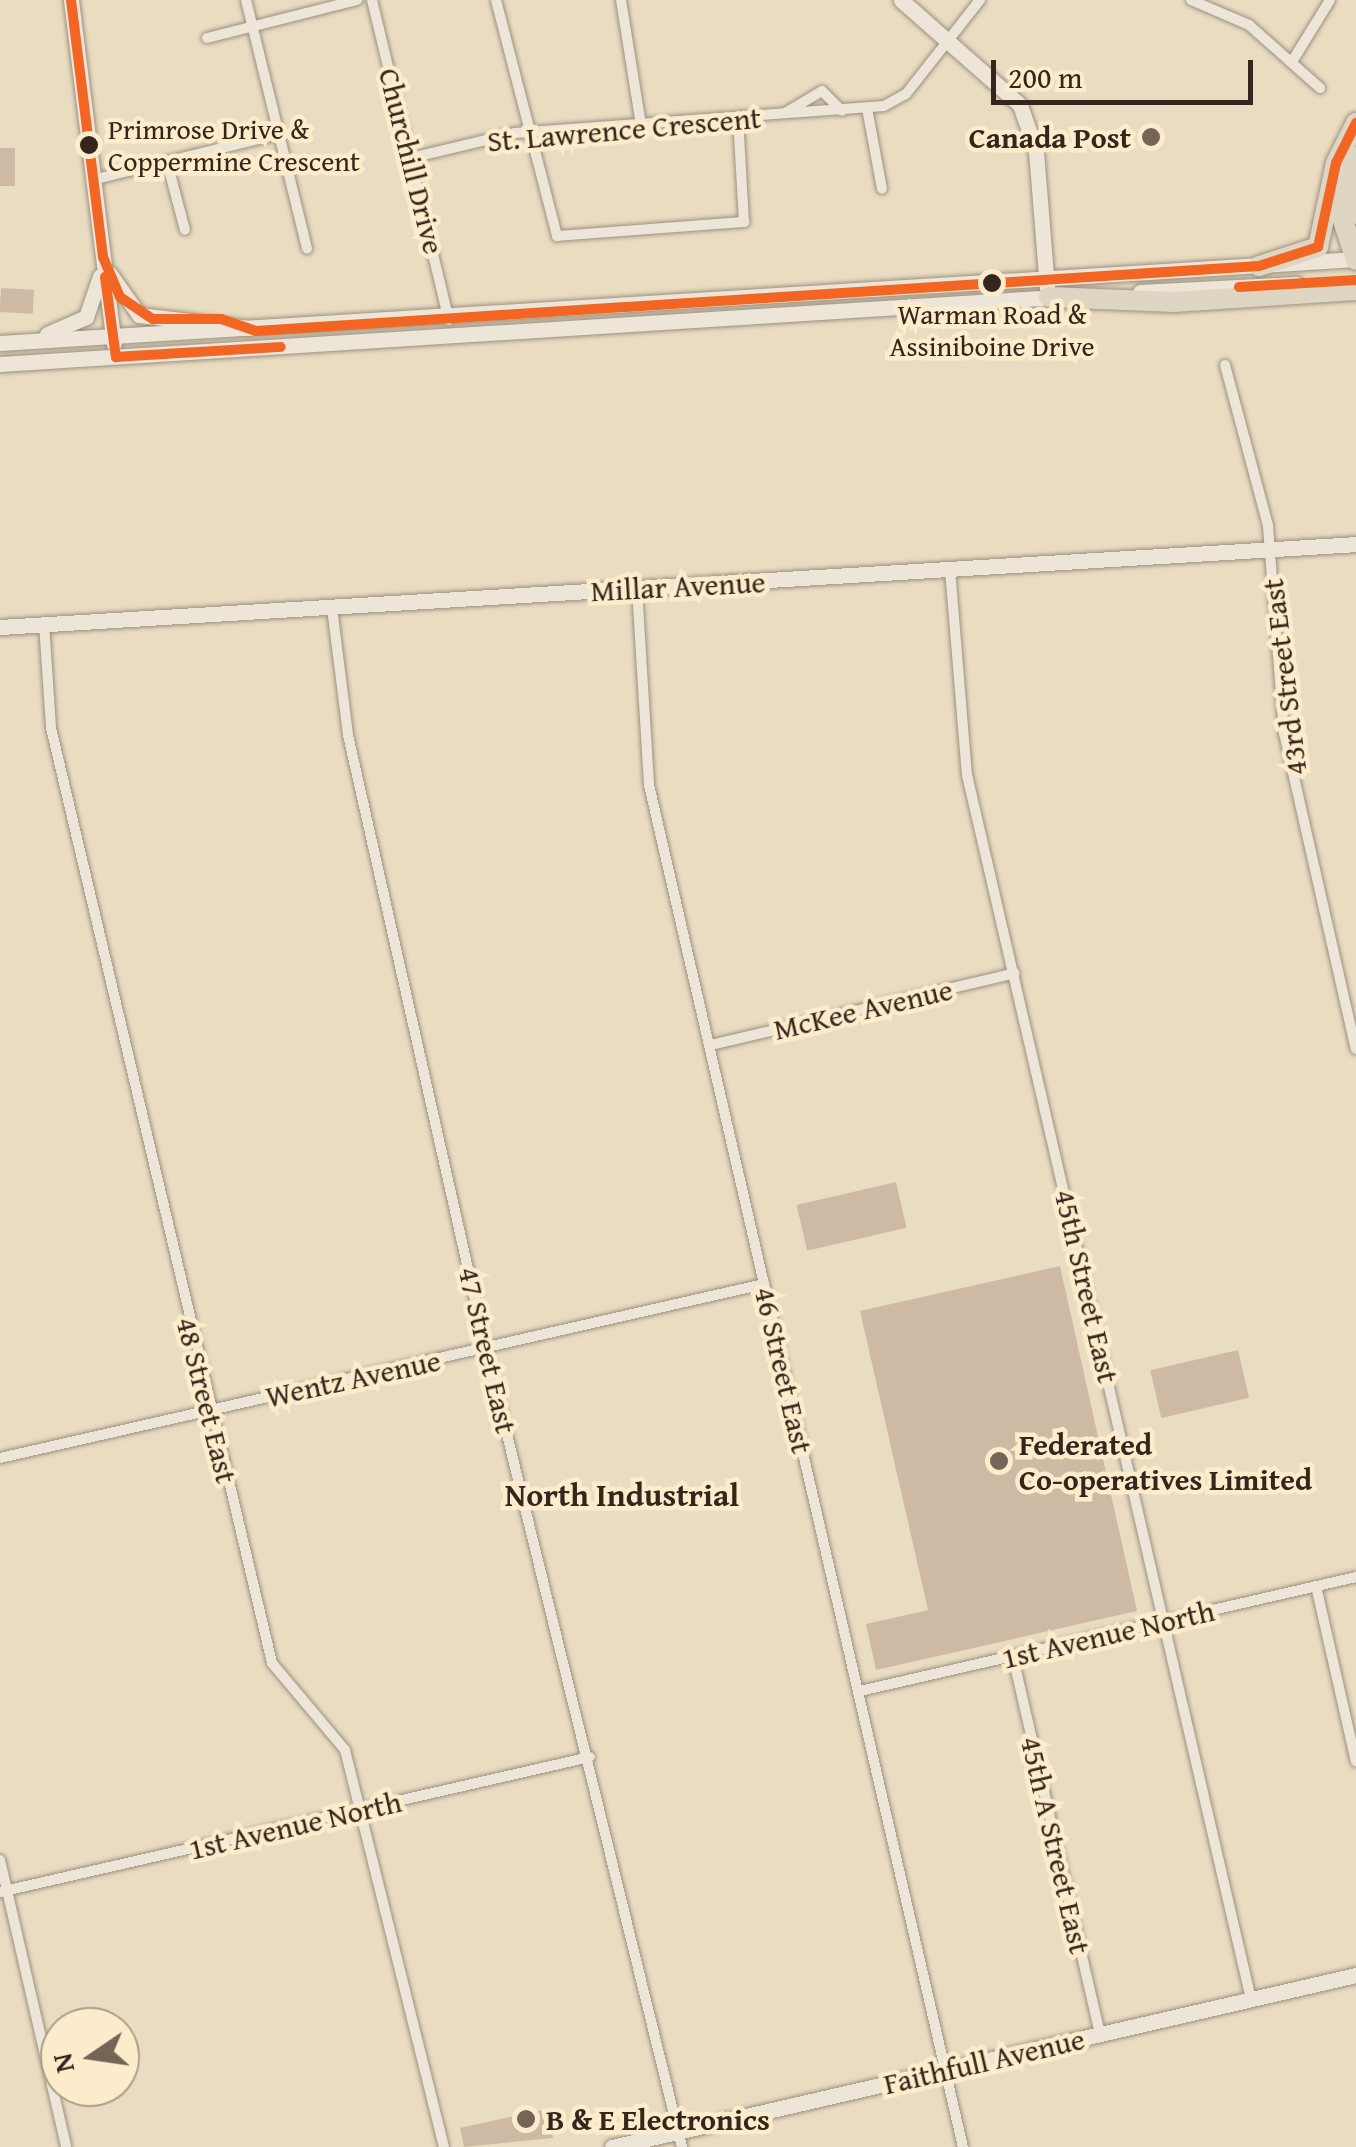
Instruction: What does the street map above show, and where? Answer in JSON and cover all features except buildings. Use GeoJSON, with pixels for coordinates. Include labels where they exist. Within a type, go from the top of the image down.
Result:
{"type":"FeatureCollection","features":[{"type":"Feature","properties":{"kind":"highway"},"geometry":{"type":"LineString","coordinates":[[1259,266],[1318,247],[1334,177],[1356,123]]}},
{"type":"Feature","properties":{"kind":"highway"},"geometry":{"type":"LineString","coordinates":[[1356,157],[1348,192],[1356,214]]}},
{"type":"Feature","properties":{"kind":"highway"},"geometry":{"type":"LineString","coordinates":[[1334,177],[1356,260]]}},
{"type":"Feature","properties":{"kind":"highway"},"geometry":{"type":"LineString","coordinates":[[1047,289],[1174,302],[1356,290]]}},
{"type":"Feature","properties":{"kind":"main road"},"geometry":{"type":"LineString","coordinates":[[71,0],[116,357]]}},
{"type":"Feature","properties":{"kind":"main road"},"geometry":{"type":"LineString","coordinates":[[901,0],[991,71],[1029,123],[1047,289]]}},
{"type":"Feature","properties":{"kind":"main road"},"geometry":{"type":"LineString","coordinates":[[103,257],[139,315],[221,319],[256,331]]}},
{"type":"Feature","properties":{"kind":"main road"},"geometry":{"type":"LineString","coordinates":[[8,342],[86,316],[103,257]]}},
{"type":"Feature","properties":{"kind":"main road"},"geometry":{"type":"LineString","coordinates":[[0,364],[334,344],[1047,289],[1259,266],[1356,260]]}},
{"type":"Feature","properties":{"kind":"main road"},"geometry":{"type":"LineString","coordinates":[[8,342],[1047,289],[1356,280]]}},
{"type":"Feature","properties":{"kind":"main road"},"geometry":{"type":"LineString","coordinates":[[334,344],[449,322]]}},
{"type":"Feature","properties":{"kind":"main road","name":"Millar Avenue"},"geometry":{"type":"LineString","coordinates":[[0,627],[1356,544]]}},
{"type":"Feature","properties":{"kind":"main road","name":"Faithfull Avenue"},"geometry":{"type":"LineString","coordinates":[[612,2147],[680,2139],[946,2070],[1356,1975]]}},
{"type":"Feature","properties":{"kind":"street"},"geometry":{"type":"LineString","coordinates":[[246,0],[307,249]]}},
{"type":"Feature","properties":{"kind":"street"},"geometry":{"type":"LineString","coordinates":[[207,38],[357,0]]}},
{"type":"Feature","properties":{"kind":"street","name":"Churchill Drive"},"geometry":{"type":"LineString","coordinates":[[372,0],[449,322]]}},
{"type":"Feature","properties":{"kind":"street"},"geometry":{"type":"LineString","coordinates":[[496,0],[556,236],[732,227],[746,217],[738,118]]}},
{"type":"Feature","properties":{"kind":"street"},"geometry":{"type":"LineString","coordinates":[[621,0],[641,125]]}},
{"type":"Feature","properties":{"kind":"street","name":"St. Lawrence Crescent"},"geometry":{"type":"LineString","coordinates":[[410,158],[528,132],[866,108],[906,94],[980,0]]}},
{"type":"Feature","properties":{"kind":"street"},"geometry":{"type":"LineString","coordinates":[[1192,0],[1249,25],[1293,60],[1320,88]]}},
{"type":"Feature","properties":{"kind":"street"},"geometry":{"type":"LineString","coordinates":[[1293,60],[1330,0]]}},
{"type":"Feature","properties":{"kind":"street","name":"St. Lawrence Crescent"},"geometry":{"type":"LineString","coordinates":[[780,115],[822,91],[842,111]]}},
{"type":"Feature","properties":{"kind":"street"},"geometry":{"type":"LineString","coordinates":[[866,108],[882,190]]}},
{"type":"Feature","properties":{"kind":"street"},"geometry":{"type":"LineString","coordinates":[[92,180],[279,134]]}},
{"type":"Feature","properties":{"kind":"street"},"geometry":{"type":"LineString","coordinates":[[167,162],[184,230]]}},
{"type":"Feature","properties":{"kind":"street","name":"43rd Street East"},"geometry":{"type":"LineString","coordinates":[[1225,365],[1270,550],[1284,733],[1356,1049]]}},
{"type":"Feature","properties":{"kind":"street","name":"45th Street East"},"geometry":{"type":"LineString","coordinates":[[950,569],[964,756],[1251,1999]]}},
{"type":"Feature","properties":{"kind":"street","name":"46 Street East"},"geometry":{"type":"LineString","coordinates":[[637,588],[646,766],[963,2147]]}},
{"type":"Feature","properties":{"kind":"street","name":"47 Street East"},"geometry":{"type":"LineString","coordinates":[[332,608],[348,735],[486,1349],[590,1757],[680,2139]]}},
{"type":"Feature","properties":{"kind":"street","name":"48 Street East"},"geometry":{"type":"LineString","coordinates":[[44,624],[52,728],[208,1410],[272,1662],[345,1750],[365,1809],[444,2147]]}},
{"type":"Feature","properties":{"kind":"street","name":"McKee Avenue"},"geometry":{"type":"LineString","coordinates":[[711,1045],[1016,973]]}},
{"type":"Feature","properties":{"kind":"street","name":"Wentz Avenue"},"geometry":{"type":"LineString","coordinates":[[0,1458],[764,1284]]}},
{"type":"Feature","properties":{"kind":"street","name":"1st Avenue North"},"geometry":{"type":"LineString","coordinates":[[860,1691],[1356,1577]]}},
{"type":"Feature","properties":{"kind":"street"},"geometry":{"type":"LineString","coordinates":[[1316,1586],[1356,1762]]}},
{"type":"Feature","properties":{"kind":"street","name":"45th A Street East"},"geometry":{"type":"LineString","coordinates":[[1013,1656],[1100,2034]]}},
{"type":"Feature","properties":{"kind":"street","name":"1st Avenue North"},"geometry":{"type":"LineString","coordinates":[[3,1891],[590,1757]]}},
{"type":"Feature","properties":{"kind":"street"},"geometry":{"type":"LineString","coordinates":[[0,1860],[3,1891],[66,2147]]}},
{"type":"Feature","properties":{"kind":"transit line"},"geometry":{"type":"LineString","coordinates":[[71,0],[103,257],[120,297],[153,319],[221,319],[256,331],[1259,266],[1318,247],[1336,163],[1356,123]]}},
{"type":"Feature","properties":{"kind":"transit line"},"geometry":{"type":"LineString","coordinates":[[105,277],[116,357],[281,347]]}},
{"type":"Feature","properties":{"kind":"transit line"},"geometry":{"type":"LineString","coordinates":[[1239,287],[1356,280]]}},
{"type":"Feature","properties":{"kind":"place","name":"Canada Post"},"geometry":{"type":"Point","coordinates":[1151,137]}},
{"type":"Feature","properties":{"kind":"place","name":"Primrose Drive & Coppermine Crescent"},"geometry":{"type":"Point","coordinates":[89,145]}},
{"type":"Feature","properties":{"kind":"place","name":"Warman Road & Assiniboine Drive"},"geometry":{"type":"Point","coordinates":[992,283]}},
{"type":"Feature","properties":{"kind":"place","name":"Federated Co-operatives Limited"},"geometry":{"type":"Point","coordinates":[999,1461]}},
{"type":"Feature","properties":{"kind":"place","name":"B & E Electronics"},"geometry":{"type":"Point","coordinates":[526,2119]}},
{"type":"Feature","properties":{"kind":"district","name":"North Industrial"},"geometry":{"type":"Point","coordinates":[622,1495]}}]}
